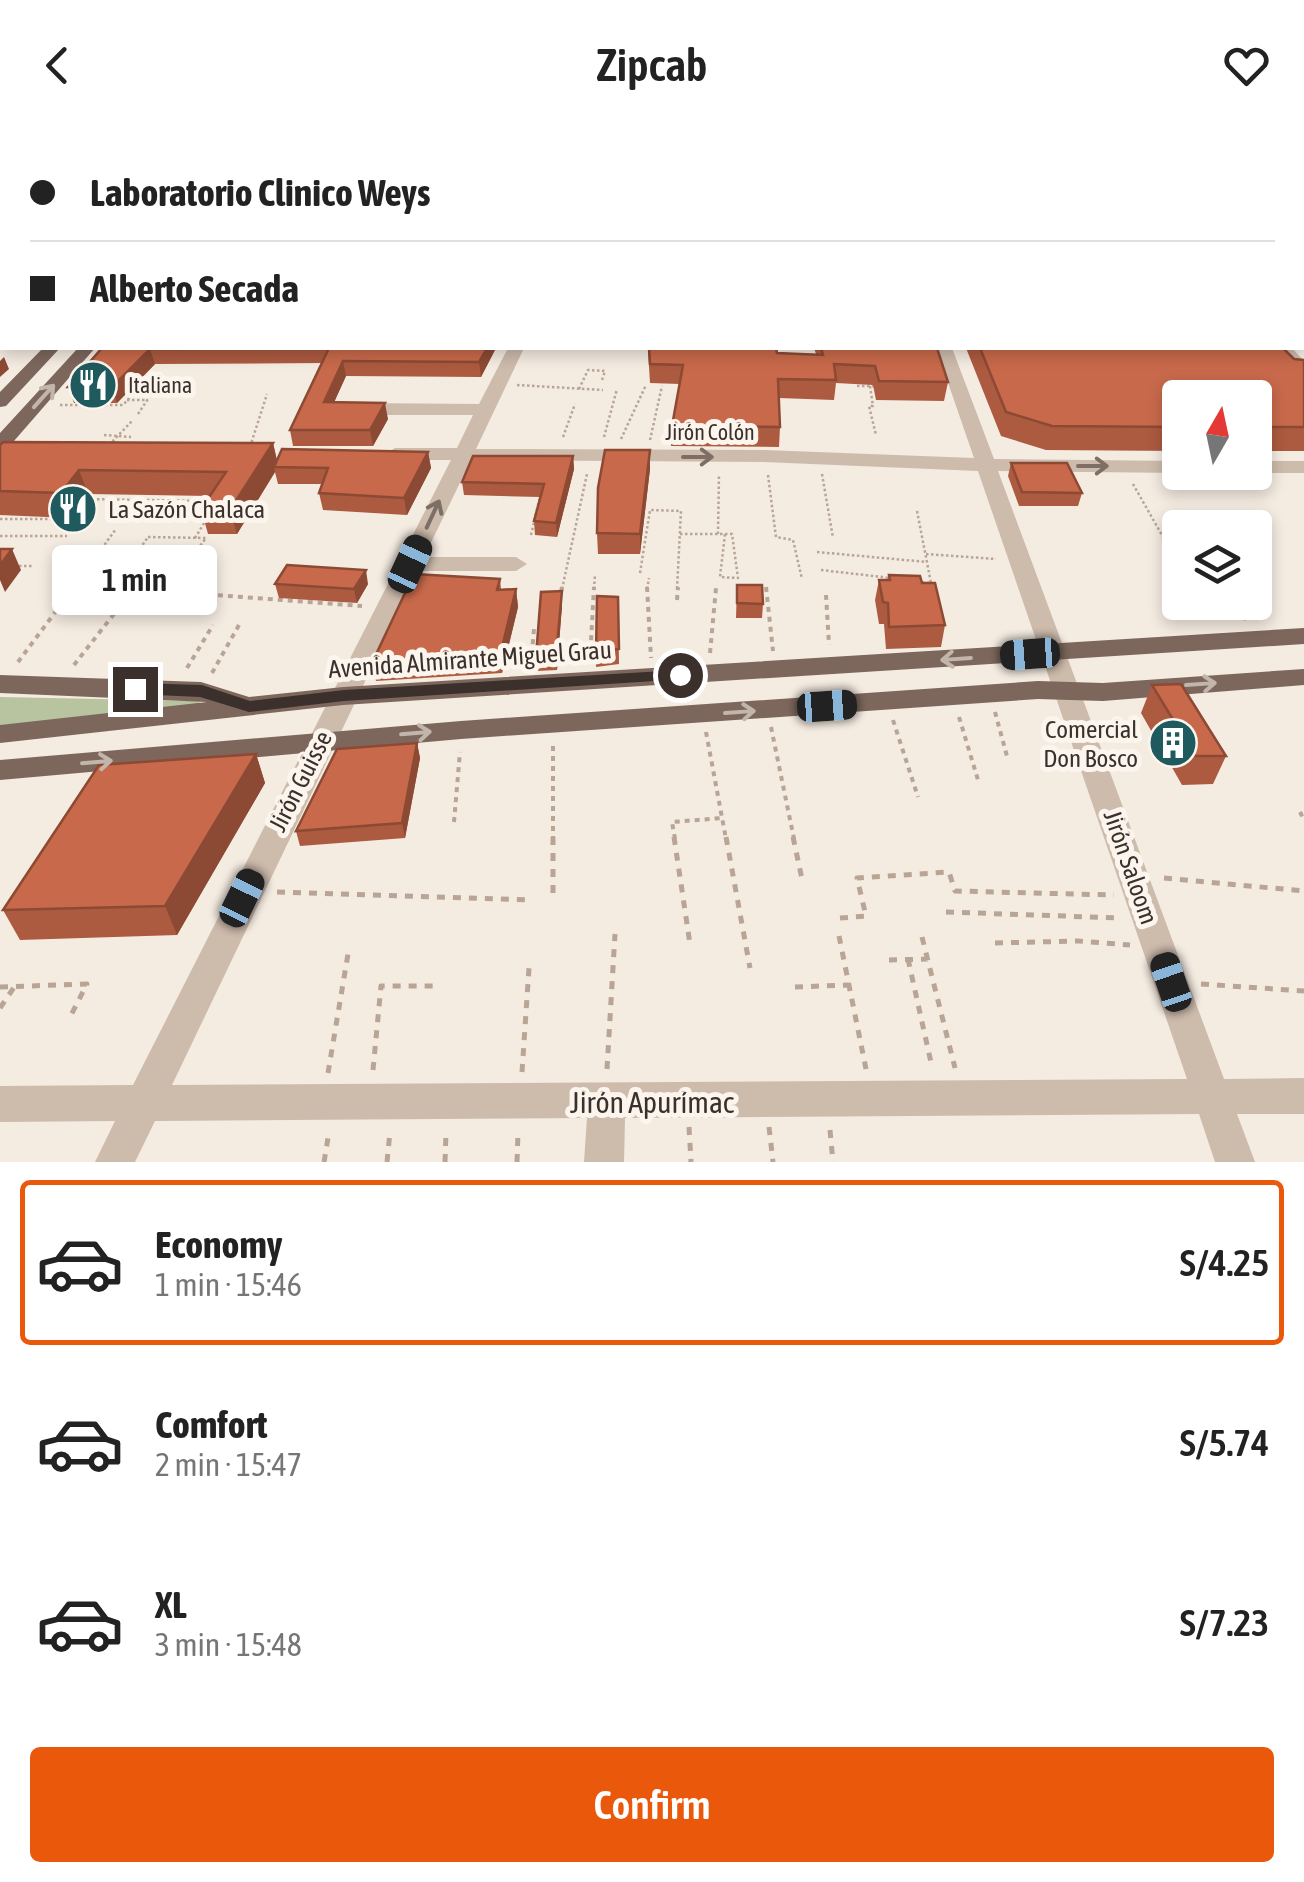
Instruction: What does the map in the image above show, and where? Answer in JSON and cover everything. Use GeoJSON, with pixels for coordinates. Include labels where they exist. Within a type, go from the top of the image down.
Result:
{"type":"FeatureCollection","features":[{"type":"Feature","properties":{"kind":"main road"},"geometry":{"type":"LineString","coordinates":[[0,402],[50,350]]}},
{"type":"Feature","properties":{"kind":"main road"},"geometry":{"type":"LineString","coordinates":[[4,452],[36,405],[85,350]]}},
{"type":"Feature","properties":{"kind":"main road","name":"Avenida Almirante Miguel Grau"},"geometry":{"type":"LineString","coordinates":[[0,734],[344,696],[529,682],[830,668],[1304,636]]}},
{"type":"Feature","properties":{"kind":"main road"},"geometry":{"type":"LineString","coordinates":[[0,770],[553,723],[990,693],[1103,692],[1304,677]]}},
{"type":"Feature","properties":{"kind":"main road"},"geometry":{"type":"LineString","coordinates":[[1,684],[202,691],[249,706]]}},
{"type":"Feature","properties":{"kind":"street"},"geometry":{"type":"LineString","coordinates":[[740,130],[755,130]]}},
{"type":"Feature","properties":{"kind":"street","name":"Jirón Guisse"},"geometry":{"type":"LineString","coordinates":[[115,1162],[318,743],[515,350]]}},
{"type":"Feature","properties":{"kind":"street","name":"Jirón Saloom"},"geometry":{"type":"LineString","coordinates":[[945,350],[1235,1162]]}},
{"type":"Feature","properties":{"kind":"street"},"geometry":{"type":"LineString","coordinates":[[1285,350],[1304,372]]}},
{"type":"Feature","properties":{"kind":"street"},"geometry":{"type":"LineString","coordinates":[[342,409],[485,410]]}},
{"type":"Feature","properties":{"kind":"street","name":"Jirón Colón"},"geometry":{"type":"LineString","coordinates":[[380,454],[764,456],[986,465],[1162,466]]}},
{"type":"Feature","properties":{"kind":"street"},"geometry":{"type":"LineString","coordinates":[[1272,467],[1304,468]]}},
{"type":"Feature","properties":{"kind":"street"},"geometry":{"type":"LineString","coordinates":[[410,564],[516,564]]}},
{"type":"Feature","properties":{"kind":"street","name":"Jirón Apurímac"},"geometry":{"type":"LineString","coordinates":[[0,1104],[1304,1096]]}},
{"type":"Feature","properties":{"kind":"street"},"geometry":{"type":"LineString","coordinates":[[604,1162],[606,1101]]}},
{"type":"Feature","properties":{"kind":"path"},"geometry":{"type":"LineString","coordinates":[[579,389],[588,370],[605,370],[602,380]]}},
{"type":"Feature","properties":{"kind":"path"},"geometry":{"type":"LineString","coordinates":[[498,383],[602,390]]}},
{"type":"Feature","properties":{"kind":"path"},"geometry":{"type":"LineString","coordinates":[[601,457],[646,384]]}},
{"type":"Feature","properties":{"kind":"path"},"geometry":{"type":"LineString","coordinates":[[138,414],[156,386]]}},
{"type":"Feature","properties":{"kind":"path"},"geometry":{"type":"LineString","coordinates":[[646,457],[662,386]]}},
{"type":"Feature","properties":{"kind":"path"},"geometry":{"type":"LineString","coordinates":[[857,386],[888,386]]}},
{"type":"Feature","properties":{"kind":"path"},"geometry":{"type":"LineString","coordinates":[[870,386],[873,406],[869,406],[876,434]]}},
{"type":"Feature","properties":{"kind":"path"},"geometry":{"type":"LineString","coordinates":[[560,596],[617,389]]}},
{"type":"Feature","properties":{"kind":"path"},"geometry":{"type":"LineString","coordinates":[[248,454],[267,394]]}},
{"type":"Feature","properties":{"kind":"path"},"geometry":{"type":"LineString","coordinates":[[36,405],[123,405],[132,395]]}},
{"type":"Feature","properties":{"kind":"path"},"geometry":{"type":"LineString","coordinates":[[128,400],[149,400]]}},
{"type":"Feature","properties":{"kind":"path"},"geometry":{"type":"LineString","coordinates":[[531,535],[552,457],[575,404]]}},
{"type":"Feature","properties":{"kind":"path"},"geometry":{"type":"LineString","coordinates":[[108,446],[134,420]]}},
{"type":"Feature","properties":{"kind":"path"},"geometry":{"type":"LineString","coordinates":[[104,435],[131,437]]}},
{"type":"Feature","properties":{"kind":"path"},"geometry":{"type":"LineString","coordinates":[[680,534],[722,534],[732,534],[738,578],[720,577],[722,534],[720,456]]}},
{"type":"Feature","properties":{"kind":"path"},"geometry":{"type":"LineString","coordinates":[[764,456],[776,538],[793,540],[802,579]]}},
{"type":"Feature","properties":{"kind":"path"},"geometry":{"type":"LineString","coordinates":[[820,457],[833,538]]}},
{"type":"Feature","properties":{"kind":"path"},"geometry":{"type":"LineString","coordinates":[[1123,466],[1162,535]]}},
{"type":"Feature","properties":{"kind":"path"},"geometry":{"type":"LineString","coordinates":[[105,499],[117,485]]}},
{"type":"Feature","properties":{"kind":"path"},"geometry":{"type":"LineString","coordinates":[[78,499],[219,502]]}},
{"type":"Feature","properties":{"kind":"path"},"geometry":{"type":"LineString","coordinates":[[0,518],[77,519],[93,499]]}},
{"type":"Feature","properties":{"kind":"path"},"geometry":{"type":"LineString","coordinates":[[640,573],[650,510],[681,512],[677,600]]}},
{"type":"Feature","properties":{"kind":"path"},"geometry":{"type":"LineString","coordinates":[[912,581],[931,583],[917,511]]}},
{"type":"Feature","properties":{"kind":"path"},"geometry":{"type":"LineString","coordinates":[[195,538],[211,514]]}},
{"type":"Feature","properties":{"kind":"path"},"geometry":{"type":"LineString","coordinates":[[1,684],[116,529]]}},
{"type":"Feature","properties":{"kind":"path"},"geometry":{"type":"LineString","coordinates":[[0,536],[67,536]]}},
{"type":"Feature","properties":{"kind":"path"},"geometry":{"type":"LineString","coordinates":[[99,552],[137,553],[194,554],[206,538],[148,537],[137,553]]}},
{"type":"Feature","properties":{"kind":"path"},"geometry":{"type":"LineString","coordinates":[[817,552],[927,562]]}},
{"type":"Feature","properties":{"kind":"path"},"geometry":{"type":"LineString","coordinates":[[926,554],[1020,560]]}},
{"type":"Feature","properties":{"kind":"path"},"geometry":{"type":"LineString","coordinates":[[17,566],[34,566]]}},
{"type":"Feature","properties":{"kind":"path"},"geometry":{"type":"LineString","coordinates":[[821,570],[894,579]]}},
{"type":"Feature","properties":{"kind":"path"},"geometry":{"type":"LineString","coordinates":[[58,686],[146,574]]}},
{"type":"Feature","properties":{"kind":"path"},"geometry":{"type":"LineString","coordinates":[[591,680],[595,575]]}},
{"type":"Feature","properties":{"kind":"path"},"geometry":{"type":"LineString","coordinates":[[650,578],[646,594],[650,602],[651,677]]}},
{"type":"Feature","properties":{"kind":"path"},"geometry":{"type":"LineString","coordinates":[[766,587],[777,671]]}},
{"type":"Feature","properties":{"kind":"path"},"geometry":{"type":"LineString","coordinates":[[708,673],[716,588]]}},
{"type":"Feature","properties":{"kind":"path"},"geometry":{"type":"LineString","coordinates":[[188,593],[388,608]]}},
{"type":"Feature","properties":{"kind":"path"},"geometry":{"type":"LineString","coordinates":[[826,595],[830,668]]}},
{"type":"Feature","properties":{"kind":"path"},"geometry":{"type":"LineString","coordinates":[[202,691],[239,624]]}},
{"type":"Feature","properties":{"kind":"path"},"geometry":{"type":"LineString","coordinates":[[174,690],[213,625]]}},
{"type":"Feature","properties":{"kind":"path"},"geometry":{"type":"LineString","coordinates":[[529,682],[534,629]]}},
{"type":"Feature","properties":{"kind":"path"},"geometry":{"type":"LineString","coordinates":[[990,693],[1008,760]]}},
{"type":"Feature","properties":{"kind":"path"},"geometry":{"type":"LineString","coordinates":[[953,696],[978,780]]}},
{"type":"Feature","properties":{"kind":"path"},"geometry":{"type":"LineString","coordinates":[[887,701],[918,796]]}},
{"type":"Feature","properties":{"kind":"path"},"geometry":{"type":"LineString","coordinates":[[767,710],[802,879]]}},
{"type":"Feature","properties":{"kind":"path"},"geometry":{"type":"LineString","coordinates":[[703,714],[750,968]]}},
{"type":"Feature","properties":{"kind":"path"},"geometry":{"type":"LineString","coordinates":[[553,723],[553,901]]}},
{"type":"Feature","properties":{"kind":"path"},"geometry":{"type":"LineString","coordinates":[[454,822],[461,730]]}},
{"type":"Feature","properties":{"kind":"path"},"geometry":{"type":"LineString","coordinates":[[1300,812],[1304,820]]}},
{"type":"Feature","properties":{"kind":"path"},"geometry":{"type":"LineString","coordinates":[[690,944],[672,822],[722,818]]}},
{"type":"Feature","properties":{"kind":"path"},"geometry":{"type":"LineString","coordinates":[[840,918],[866,916],[857,878],[949,872],[955,891],[1146,909]]}},
{"type":"Feature","properties":{"kind":"path"},"geometry":{"type":"LineString","coordinates":[[946,912],[1146,909],[1304,891]]}},
{"type":"Feature","properties":{"kind":"path"},"geometry":{"type":"LineString","coordinates":[[242,898],[278,892],[531,900]]}},
{"type":"Feature","properties":{"kind":"path"},"geometry":{"type":"LineString","coordinates":[[995,943],[1078,941],[1146,909]]}},
{"type":"Feature","properties":{"kind":"path"},"geometry":{"type":"LineString","coordinates":[[606,1101],[615,934]]}},
{"type":"Feature","properties":{"kind":"path"},"geometry":{"type":"LineString","coordinates":[[839,936],[872,1100]]}},
{"type":"Feature","properties":{"kind":"path"},"geometry":{"type":"LineString","coordinates":[[922,937],[951,1100]]}},
{"type":"Feature","properties":{"kind":"path"},"geometry":{"type":"LineString","coordinates":[[322,1104],[348,954]]}},
{"type":"Feature","properties":{"kind":"path"},"geometry":{"type":"LineString","coordinates":[[889,960],[928,959]]}},
{"type":"Feature","properties":{"kind":"path"},"geometry":{"type":"LineString","coordinates":[[908,960],[951,1100]]}},
{"type":"Feature","properties":{"kind":"path"},"geometry":{"type":"LineString","coordinates":[[519,1102],[529,968]]}},
{"type":"Feature","properties":{"kind":"path"},"geometry":{"type":"LineString","coordinates":[[1171,982],[1304,991]]}},
{"type":"Feature","properties":{"kind":"path"},"geometry":{"type":"LineString","coordinates":[[0,987],[87,984],[69,1019]]}},
{"type":"Feature","properties":{"kind":"path"},"geometry":{"type":"LineString","coordinates":[[795,987],[849,985]]}},
{"type":"Feature","properties":{"kind":"path"},"geometry":{"type":"LineString","coordinates":[[0,1008],[15,986]]}},
{"type":"Feature","properties":{"kind":"path"},"geometry":{"type":"LineString","coordinates":[[370,1104],[381,986],[437,986]]}},
{"type":"Feature","properties":{"kind":"path"},"geometry":{"type":"LineString","coordinates":[[827,1100],[833,1162]]}},
{"type":"Feature","properties":{"kind":"path"},"geometry":{"type":"LineString","coordinates":[[766,1101],[773,1162]]}},
{"type":"Feature","properties":{"kind":"green space"},"geometry":{"type":"Polygon","coordinates":[[[0,697],[200,701],[198,705],[0,726],[0,697]]]}},
{"type":"Feature","properties":{"kind":"building"},"geometry":{"type":"Polygon","coordinates":[[[100,350],[149,350],[112,387],[68,387],[100,350]]]}},
{"type":"Feature","properties":{"kind":"building"},"geometry":{"type":"Polygon","coordinates":[[[328,350],[486,350],[479,362],[343,361],[324,402],[385,403],[370,430],[290,430],[328,350]]]}},
{"type":"Feature","properties":{"kind":"building"},"geometry":{"type":"Polygon","coordinates":[[[649,350],[776,350],[823,355],[822,350],[938,350],[948,382],[879,381],[875,366],[834,364],[836,380],[778,379],[780,427],[672,426],[683,365],[650,364],[649,350]]]}},
{"type":"Feature","properties":{"kind":"building"},"geometry":{"type":"Polygon","coordinates":[[[981,350],[1285,350],[1294,359],[1304,360],[1304,427],[1272,427],[1272,380],[1162,380],[1162,427],[1052,426],[1006,412],[981,350]]]}},
{"type":"Feature","properties":{"kind":"building"},"geometry":{"type":"Polygon","coordinates":[[[3,442],[273,443],[230,510],[201,509],[226,472],[79,470],[61,493],[0,491],[3,442]]]}},
{"type":"Feature","properties":{"kind":"building"},"geometry":{"type":"Polygon","coordinates":[[[282,449],[428,452],[404,498],[319,493],[328,468],[274,467],[282,449]]]}},
{"type":"Feature","properties":{"kind":"building"},"geometry":{"type":"Polygon","coordinates":[[[605,450],[650,450],[640,534],[597,533],[598,488],[605,450]]]}},
{"type":"Feature","properties":{"kind":"building"},"geometry":{"type":"Polygon","coordinates":[[[473,456],[573,456],[556,523],[534,521],[544,484],[462,482],[473,456]]]}},
{"type":"Feature","properties":{"kind":"building"},"geometry":{"type":"Polygon","coordinates":[[[1011,463],[1067,463],[1082,493],[1022,492],[1011,463]]]}},
{"type":"Feature","properties":{"kind":"building"},"geometry":{"type":"Polygon","coordinates":[[[0,549],[12,549],[0,565],[0,549]]]}},
{"type":"Feature","properties":{"kind":"building"},"geometry":{"type":"Polygon","coordinates":[[[287,565],[366,570],[354,589],[275,584],[287,565]]]}},
{"type":"Feature","properties":{"kind":"building"},"geometry":{"type":"Polygon","coordinates":[[[414,574],[500,579],[497,590],[516,589],[500,656],[372,663],[414,574]]]}},
{"type":"Feature","properties":{"kind":"building"},"geometry":{"type":"Polygon","coordinates":[[[889,575],[920,576],[922,583],[935,583],[945,625],[889,627],[888,603],[883,602],[879,580],[890,580],[889,575]]]}},
{"type":"Feature","properties":{"kind":"building"},"geometry":{"type":"Polygon","coordinates":[[[737,585],[762,585],[763,604],[737,603],[737,585]]]}},
{"type":"Feature","properties":{"kind":"building"},"geometry":{"type":"Polygon","coordinates":[[[562,591],[556,656],[536,657],[541,592],[562,591]]]}},
{"type":"Feature","properties":{"kind":"building"},"geometry":{"type":"Polygon","coordinates":[[[597,596],[618,597],[619,649],[596,652],[597,596]]]}},
{"type":"Feature","properties":{"kind":"building"},"geometry":{"type":"Polygon","coordinates":[[[1181,684],[1226,756],[1195,756],[1152,685],[1181,684]]]}},
{"type":"Feature","properties":{"kind":"building"},"geometry":{"type":"Polygon","coordinates":[[[417,743],[402,823],[296,831],[337,749],[417,743]]]}},
{"type":"Feature","properties":{"kind":"building"},"geometry":{"type":"Polygon","coordinates":[[[256,754],[165,906],[3,910],[99,765],[256,754]]]}},
{"type":"Feature","properties":{"kind":"place","name":"Italiana"},"geometry":{"type":"Point","coordinates":[93,385]}},
{"type":"Feature","properties":{"kind":"place","name":"La Sazón Chalaca"},"geometry":{"type":"Point","coordinates":[73,509]}},
{"type":"Feature","properties":{"kind":"place","name":"Comercial Don Bosco"},"geometry":{"type":"Point","coordinates":[1173,743]}},
{"type":"Feature","properties":{"kind":"route"},"geometry":{"type":"LineString","coordinates":[[135,689],[202,691],[249,706],[529,682],[680,675]]}}]}
